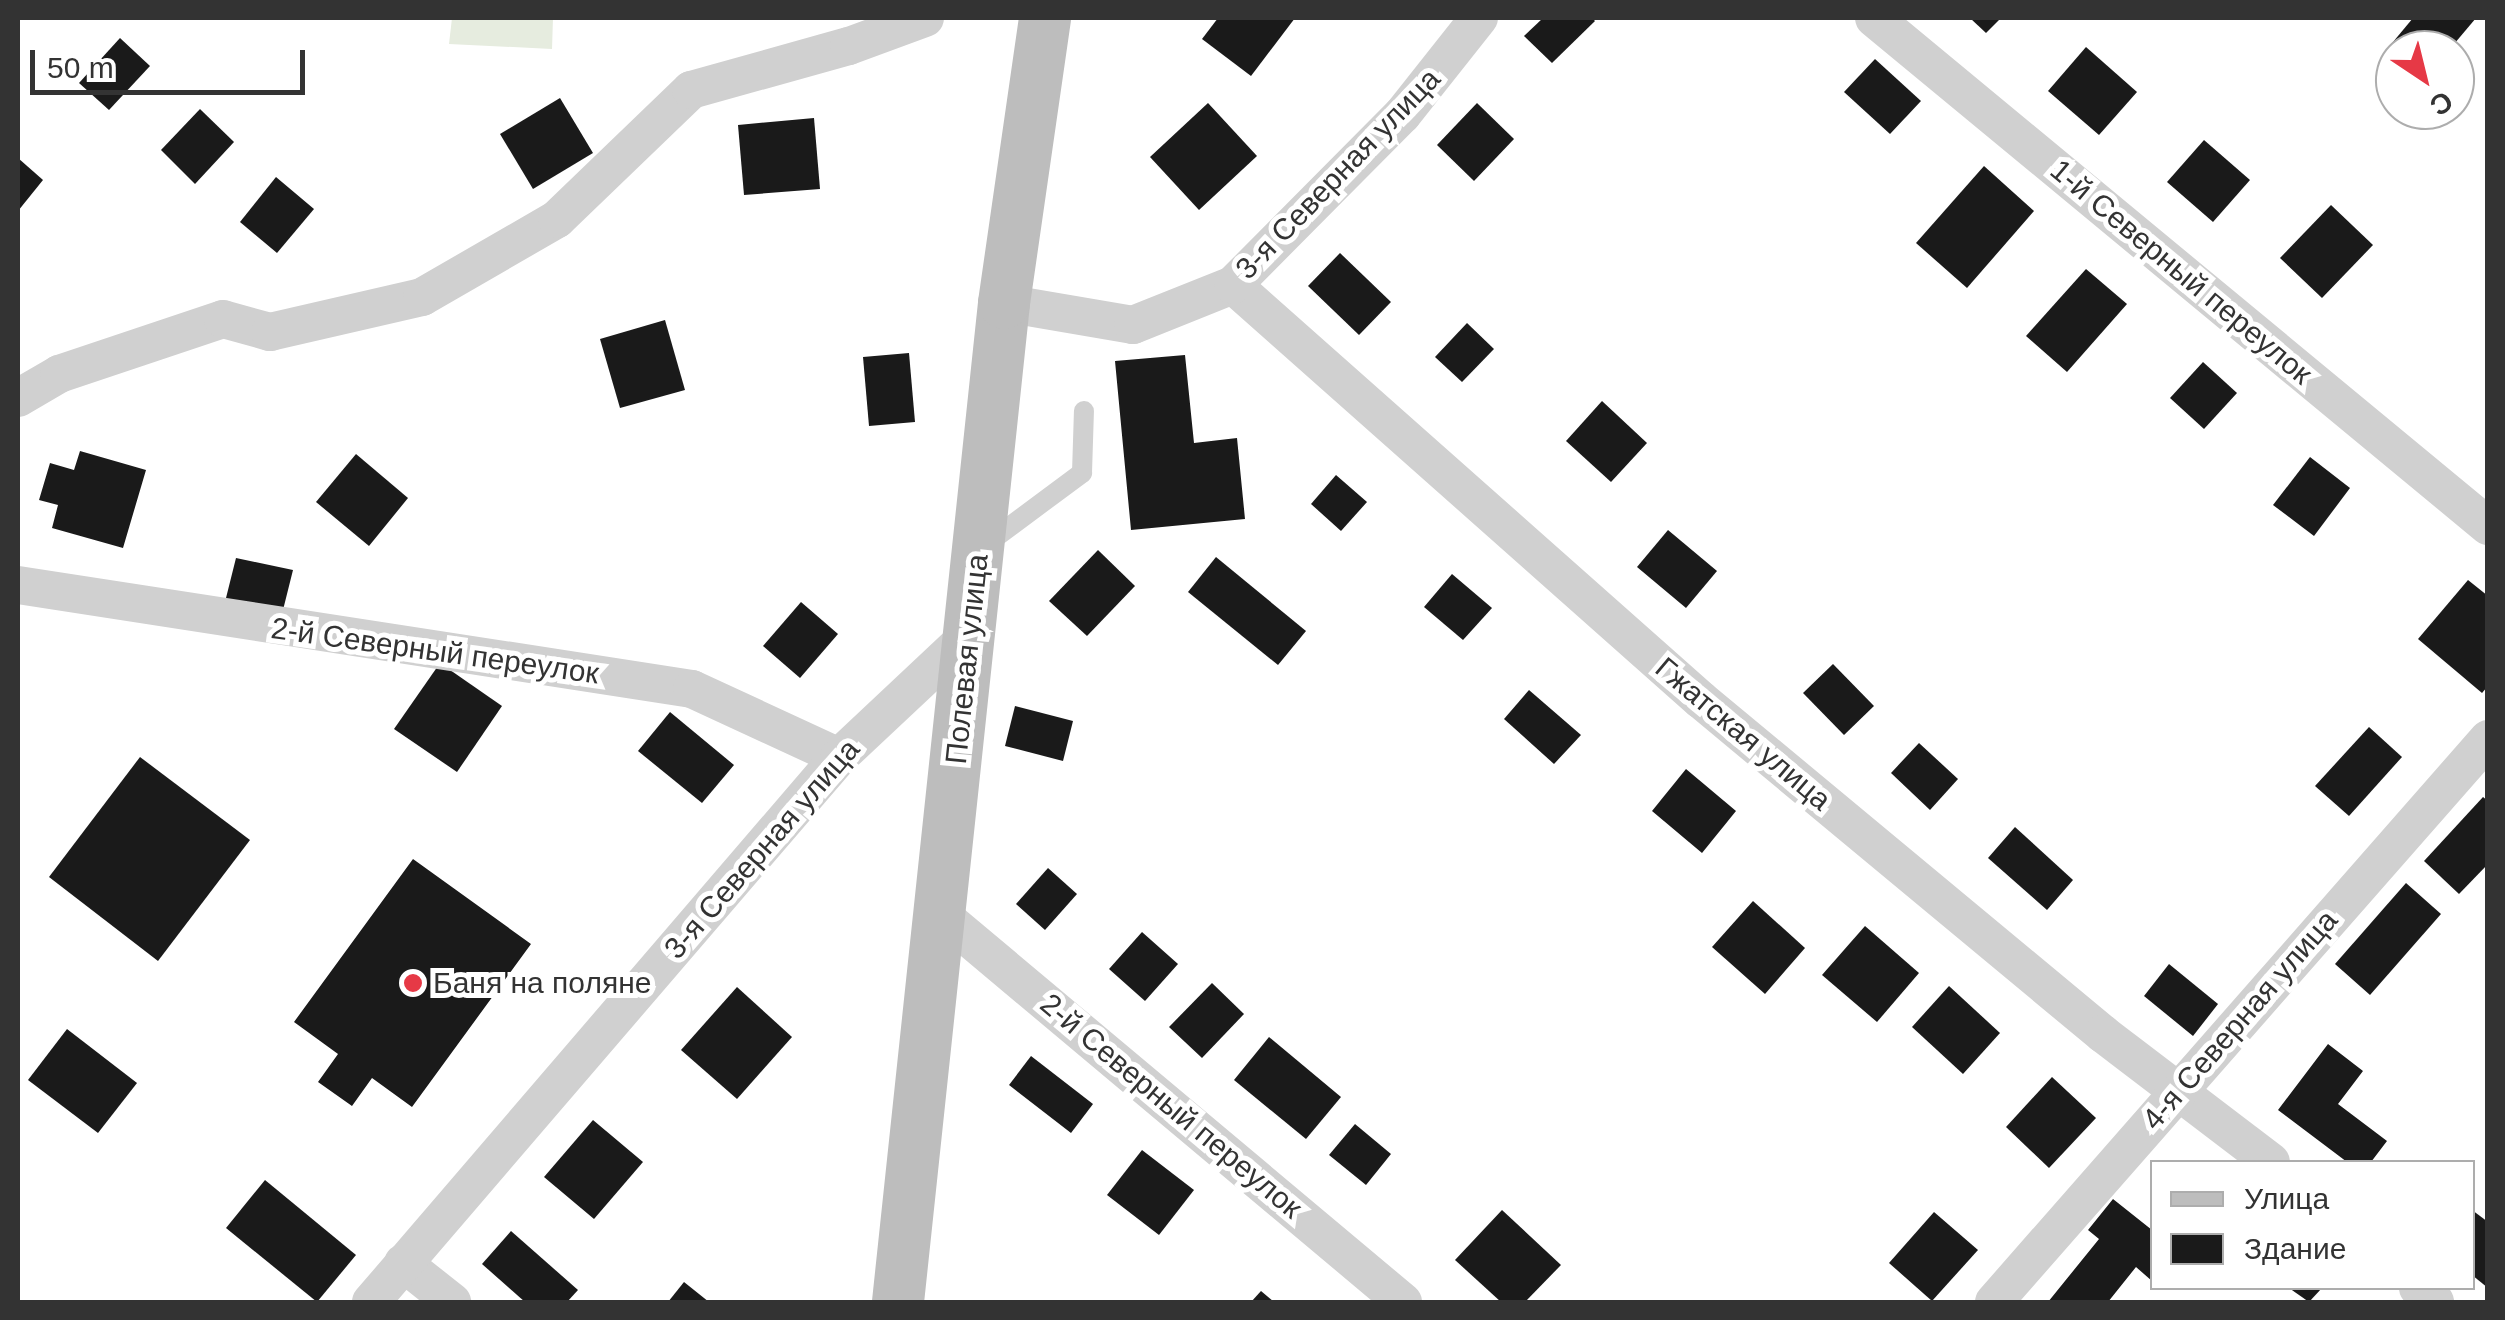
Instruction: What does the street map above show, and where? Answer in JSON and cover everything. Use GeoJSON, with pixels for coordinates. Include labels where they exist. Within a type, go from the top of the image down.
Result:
{"type":"FeatureCollection","features":[{"type":"Feature","properties":{"kind":"main road","name":"Полевая улица"},"geometry":{"type":"LineString","coordinates":[[898,1302],[1004,303],[1044,18]]}},
{"type":"Feature","properties":{"kind":"street"},"geometry":{"type":"LineString","coordinates":[[18,398],[59,374],[222,319],[270,332],[422,298],[558,218],[691,90],[850,46],[925,18]]}},
{"type":"Feature","properties":{"kind":"street","name":"3-я Северная улица"},"geometry":{"type":"LineString","coordinates":[[1004,303],[1133,326],[1233,285],[1402,116],[1480,18]]}},
{"type":"Feature","properties":{"kind":"street","name":"1-й Северный переулок"},"geometry":{"type":"LineString","coordinates":[[1874,18],[2488,526]]}},
{"type":"Feature","properties":{"kind":"street","name":"Гжатская улица"},"geometry":{"type":"LineString","coordinates":[[1233,285],[1701,700],[2104,1034],[2268,1160]]}},
{"type":"Feature","properties":{"kind":"street","name":"2-й Северный переулок"},"geometry":{"type":"LineString","coordinates":[[18,585],[692,689],[840,757]]}},
{"type":"Feature","properties":{"kind":"street","name":"3-я Северная улица"},"geometry":{"type":"LineString","coordinates":[[371,1302],[840,757],[970,634]]}},
{"type":"Feature","properties":{"kind":"street","name":"4-я Северная улица"},"geometry":{"type":"LineString","coordinates":[[1994,1302],[2488,739]]}},
{"type":"Feature","properties":{"kind":"street","name":"2-й Северный переулок"},"geometry":{"type":"LineString","coordinates":[[938,912],[1403,1302]]}},
{"type":"Feature","properties":{"kind":"street"},"geometry":{"type":"LineString","coordinates":[[403,1263],[452,1302]]}},
{"type":"Feature","properties":{"kind":"lane"},"geometry":{"type":"LineString","coordinates":[[979,550],[1082,473],[1084,410]]}},
{"type":"Feature","properties":{"kind":"shaded area"},"geometry":{"type":"Polygon","coordinates":[[[452,18],[553,18],[552,49],[449,44],[452,18]]]}},
{"type":"Feature","properties":{"kind":"building"},"geometry":{"type":"Polygon","coordinates":[[[1218,18],[1295,18],[1251,76],[1202,39],[1218,18]]]}},
{"type":"Feature","properties":{"kind":"building"},"geometry":{"type":"Polygon","coordinates":[[[1543,18],[1595,21],[1552,63],[1524,36],[1543,18]]]}},
{"type":"Feature","properties":{"kind":"building"},"geometry":{"type":"Polygon","coordinates":[[[1970,18],[2001,18],[1986,33],[1970,18]]]}},
{"type":"Feature","properties":{"kind":"building"},"geometry":{"type":"Polygon","coordinates":[[[2413,18],[2476,18],[2466,30],[2403,30],[2413,18]]]}},
{"type":"Feature","properties":{"kind":"building"},"geometry":{"type":"Polygon","coordinates":[[[120,38],[150,66],[109,110],[79,83],[120,38]]]}},
{"type":"Feature","properties":{"kind":"building"},"geometry":{"type":"Polygon","coordinates":[[[2086,47],[2137,92],[2099,135],[2048,91],[2086,47]]]}},
{"type":"Feature","properties":{"kind":"building"},"geometry":{"type":"Polygon","coordinates":[[[1875,59],[1921,101],[1890,134],[1844,92],[1875,59]]]}},
{"type":"Feature","properties":{"kind":"building"},"geometry":{"type":"Polygon","coordinates":[[[560,98],[593,153],[533,189],[500,134],[560,98]]]}},
{"type":"Feature","properties":{"kind":"building"},"geometry":{"type":"Polygon","coordinates":[[[1208,103],[1257,156],[1199,210],[1150,157],[1208,103]]]}},
{"type":"Feature","properties":{"kind":"building"},"geometry":{"type":"Polygon","coordinates":[[[1477,103],[1514,139],[1474,181],[1437,145],[1477,103]]]}},
{"type":"Feature","properties":{"kind":"building"},"geometry":{"type":"Polygon","coordinates":[[[200,109],[234,142],[195,184],[161,150],[200,109]]]}},
{"type":"Feature","properties":{"kind":"building"},"geometry":{"type":"Polygon","coordinates":[[[814,118],[820,189],[744,195],[738,125],[814,118]]]}},
{"type":"Feature","properties":{"kind":"building"},"geometry":{"type":"Polygon","coordinates":[[[2204,140],[2250,180],[2213,222],[2167,182],[2204,140]]]}},
{"type":"Feature","properties":{"kind":"building"},"geometry":{"type":"Polygon","coordinates":[[[18,158],[43,180],[18,211],[18,158]]]}},
{"type":"Feature","properties":{"kind":"building"},"geometry":{"type":"Polygon","coordinates":[[[1984,166],[2034,211],[1967,288],[1916,243],[1984,166]]]}},
{"type":"Feature","properties":{"kind":"building"},"geometry":{"type":"Polygon","coordinates":[[[276,177],[314,209],[277,253],[240,222],[276,177]]]}},
{"type":"Feature","properties":{"kind":"building"},"geometry":{"type":"Polygon","coordinates":[[[2331,205],[2373,245],[2322,298],[2280,258],[2331,205]]]}},
{"type":"Feature","properties":{"kind":"building"},"geometry":{"type":"Polygon","coordinates":[[[1340,253],[1391,302],[1359,335],[1308,286],[1340,253]]]}},
{"type":"Feature","properties":{"kind":"building"},"geometry":{"type":"Polygon","coordinates":[[[2086,269],[2127,304],[2067,372],[2026,336],[2086,269]]]}},
{"type":"Feature","properties":{"kind":"building"},"geometry":{"type":"Polygon","coordinates":[[[665,320],[685,390],[620,408],[600,339],[665,320]]]}},
{"type":"Feature","properties":{"kind":"building"},"geometry":{"type":"Polygon","coordinates":[[[1467,323],[1494,349],[1462,382],[1435,357],[1467,323]]]}},
{"type":"Feature","properties":{"kind":"building"},"geometry":{"type":"Polygon","coordinates":[[[909,353],[915,422],[869,426],[863,357],[909,353]]]}},
{"type":"Feature","properties":{"kind":"building"},"geometry":{"type":"Polygon","coordinates":[[[1185,355],[1194,443],[1237,438],[1245,519],[1131,530],[1115,361],[1185,355]]]}},
{"type":"Feature","properties":{"kind":"building"},"geometry":{"type":"Polygon","coordinates":[[[2203,362],[2237,393],[2204,429],[2170,398],[2203,362]]]}},
{"type":"Feature","properties":{"kind":"building"},"geometry":{"type":"Polygon","coordinates":[[[1602,401],[1647,443],[1611,482],[1566,441],[1602,401]]]}},
{"type":"Feature","properties":{"kind":"building"},"geometry":{"type":"Polygon","coordinates":[[[80,451],[146,470],[123,548],[52,528],[58,505],[39,500],[50,463],[74,470],[80,451]]]}},
{"type":"Feature","properties":{"kind":"building"},"geometry":{"type":"Polygon","coordinates":[[[356,454],[408,498],[369,546],[316,502],[356,454]]]}},
{"type":"Feature","properties":{"kind":"building"},"geometry":{"type":"Polygon","coordinates":[[[2310,457],[2350,488],[2314,536],[2273,505],[2310,457]]]}},
{"type":"Feature","properties":{"kind":"building"},"geometry":{"type":"Polygon","coordinates":[[[1336,475],[1367,502],[1341,531],[1311,504],[1336,475]]]}},
{"type":"Feature","properties":{"kind":"building"},"geometry":{"type":"Polygon","coordinates":[[[1668,530],[1717,571],[1686,608],[1637,567],[1668,530]]]}},
{"type":"Feature","properties":{"kind":"building"},"geometry":{"type":"Polygon","coordinates":[[[1098,550],[1135,586],[1087,636],[1049,601],[1098,550]]]}},
{"type":"Feature","properties":{"kind":"building"},"geometry":{"type":"Polygon","coordinates":[[[1216,557],[1306,631],[1278,665],[1188,592],[1216,557]]]}},
{"type":"Feature","properties":{"kind":"building"},"geometry":{"type":"Polygon","coordinates":[[[236,558],[293,570],[282,614],[225,602],[236,558]]]}},
{"type":"Feature","properties":{"kind":"building"},"geometry":{"type":"Polygon","coordinates":[[[1452,574],[1492,608],[1463,640],[1424,607],[1452,574]]]}},
{"type":"Feature","properties":{"kind":"building"},"geometry":{"type":"Polygon","coordinates":[[[2468,580],[2488,596],[2488,686],[2482,693],[2418,639],[2468,580]]]}},
{"type":"Feature","properties":{"kind":"building"},"geometry":{"type":"Polygon","coordinates":[[[801,602],[838,634],[800,678],[763,646],[801,602]]]}},
{"type":"Feature","properties":{"kind":"building"},"geometry":{"type":"Polygon","coordinates":[[[440,663],[502,706],[457,772],[394,729],[440,663]]]}},
{"type":"Feature","properties":{"kind":"building"},"geometry":{"type":"Polygon","coordinates":[[[1833,664],[1874,706],[1844,735],[1803,693],[1833,664]]]}},
{"type":"Feature","properties":{"kind":"building"},"geometry":{"type":"Polygon","coordinates":[[[1529,690],[1581,735],[1554,764],[1504,719],[1529,690]]]}},
{"type":"Feature","properties":{"kind":"building"},"geometry":{"type":"Polygon","coordinates":[[[1015,706],[1073,721],[1063,761],[1005,746],[1015,706]]]}},
{"type":"Feature","properties":{"kind":"building"},"geometry":{"type":"Polygon","coordinates":[[[670,712],[734,765],[702,803],[638,751],[670,712]]]}},
{"type":"Feature","properties":{"kind":"building"},"geometry":{"type":"Polygon","coordinates":[[[2369,727],[2402,757],[2349,816],[2315,786],[2369,727]]]}},
{"type":"Feature","properties":{"kind":"building"},"geometry":{"type":"Polygon","coordinates":[[[1919,743],[1958,779],[1930,810],[1891,773],[1919,743]]]}},
{"type":"Feature","properties":{"kind":"building"},"geometry":{"type":"Polygon","coordinates":[[[140,757],[250,840],[158,961],[49,877],[140,757]]]}},
{"type":"Feature","properties":{"kind":"building"},"geometry":{"type":"Polygon","coordinates":[[[1686,769],[1736,811],[1702,853],[1652,811],[1686,769]]]}},
{"type":"Feature","properties":{"kind":"building"},"geometry":{"type":"Polygon","coordinates":[[[2483,797],[2488,801],[2488,864],[2459,894],[2424,861],[2483,797]]]}},
{"type":"Feature","properties":{"kind":"building"},"geometry":{"type":"Polygon","coordinates":[[[2015,827],[2073,880],[2047,910],[1988,858],[2015,827]]]}},
{"type":"Feature","properties":{"kind":"building","name":"Баня на поляне"},"geometry":{"type":"Polygon","coordinates":[[[413,859],[531,944],[412,1107],[372,1078],[352,1106],[318,1082],[338,1054],[294,1022],[413,859]]]}},
{"type":"Feature","properties":{"kind":"building"},"geometry":{"type":"Polygon","coordinates":[[[1048,868],[1077,894],[1045,930],[1016,904],[1048,868]]]}},
{"type":"Feature","properties":{"kind":"building"},"geometry":{"type":"Polygon","coordinates":[[[2406,883],[2441,914],[2370,995],[2335,964],[2406,883]]]}},
{"type":"Feature","properties":{"kind":"building"},"geometry":{"type":"Polygon","coordinates":[[[1753,901],[1805,948],[1765,994],[1712,947],[1753,901]]]}},
{"type":"Feature","properties":{"kind":"building"},"geometry":{"type":"Polygon","coordinates":[[[1865,926],[1919,973],[1877,1022],[1822,975],[1865,926]]]}},
{"type":"Feature","properties":{"kind":"building"},"geometry":{"type":"Polygon","coordinates":[[[1142,932],[1178,964],[1145,1001],[1109,969],[1142,932]]]}},
{"type":"Feature","properties":{"kind":"building"},"geometry":{"type":"Polygon","coordinates":[[[2169,964],[2218,1004],[2193,1036],[2144,996],[2169,964]]]}},
{"type":"Feature","properties":{"kind":"building"},"geometry":{"type":"Polygon","coordinates":[[[1212,983],[1244,1014],[1202,1058],[1169,1027],[1212,983]]]}},
{"type":"Feature","properties":{"kind":"building"},"geometry":{"type":"Polygon","coordinates":[[[1949,986],[2000,1033],[1963,1074],[1912,1027],[1949,986]]]}},
{"type":"Feature","properties":{"kind":"building"},"geometry":{"type":"Polygon","coordinates":[[[737,987],[792,1037],[737,1099],[681,1050],[737,987]]]}},
{"type":"Feature","properties":{"kind":"building"},"geometry":{"type":"Polygon","coordinates":[[[67,1029],[137,1083],[98,1133],[28,1080],[67,1029]]]}},
{"type":"Feature","properties":{"kind":"building"},"geometry":{"type":"Polygon","coordinates":[[[1269,1037],[1341,1097],[1306,1139],[1234,1080],[1269,1037]]]}},
{"type":"Feature","properties":{"kind":"building"},"geometry":{"type":"Polygon","coordinates":[[[2328,1044],[2363,1071],[2338,1104],[2387,1141],[2373,1160],[2344,1160],[2278,1110],[2328,1044]]]}},
{"type":"Feature","properties":{"kind":"building"},"geometry":{"type":"Polygon","coordinates":[[[1031,1056],[1093,1104],[1071,1133],[1009,1085],[1031,1056]]]}},
{"type":"Feature","properties":{"kind":"building"},"geometry":{"type":"Polygon","coordinates":[[[2052,1077],[2096,1118],[2049,1168],[2006,1127],[2052,1077]]]}},
{"type":"Feature","properties":{"kind":"building"},"geometry":{"type":"Polygon","coordinates":[[[593,1120],[643,1162],[594,1219],[544,1177],[593,1120]]]}},
{"type":"Feature","properties":{"kind":"building"},"geometry":{"type":"Polygon","coordinates":[[[1355,1124],[1391,1154],[1366,1185],[1329,1155],[1355,1124]]]}},
{"type":"Feature","properties":{"kind":"building"},"geometry":{"type":"Polygon","coordinates":[[[1142,1150],[1194,1190],[1159,1235],[1107,1195],[1142,1150]]]}},
{"type":"Feature","properties":{"kind":"building"},"geometry":{"type":"Polygon","coordinates":[[[265,1180],[356,1255],[317,1302],[226,1228],[265,1180]]]}},
{"type":"Feature","properties":{"kind":"building"},"geometry":{"type":"Polygon","coordinates":[[[2113,1199],[2150,1228],[2150,1279],[2136,1267],[2108,1302],[2048,1302],[2099,1239],[2088,1230],[2113,1199]]]}},
{"type":"Feature","properties":{"kind":"building"},"geometry":{"type":"Polygon","coordinates":[[[1502,1210],[1561,1265],[1525,1302],[1501,1302],[1455,1260],[1502,1210]]]}},
{"type":"Feature","properties":{"kind":"building"},"geometry":{"type":"Polygon","coordinates":[[[1934,1212],[1978,1250],[1932,1301],[1889,1263],[1934,1212]]]}},
{"type":"Feature","properties":{"kind":"building"},"geometry":{"type":"Polygon","coordinates":[[[2475,1212],[2488,1222],[2488,1288],[2475,1277],[2475,1212]]]}},
{"type":"Feature","properties":{"kind":"building"},"geometry":{"type":"Polygon","coordinates":[[[511,1231],[578,1290],[567,1302],[525,1302],[482,1264],[511,1231]]]}},
{"type":"Feature","properties":{"kind":"building"},"geometry":{"type":"Polygon","coordinates":[[[684,1282],[709,1302],[668,1302],[684,1282]]]}},
{"type":"Feature","properties":{"kind":"building"},"geometry":{"type":"Polygon","coordinates":[[[2292,1290],[2320,1290],[2309,1302],[2292,1290]]]}},
{"type":"Feature","properties":{"kind":"building"},"geometry":{"type":"Polygon","coordinates":[[[1261,1291],[1274,1302],[1251,1302],[1261,1291]]]}},
{"type":"Feature","properties":{"kind":"place","name":"Баня на поляне"},"geometry":{"type":"Point","coordinates":[413,983]}}]}
